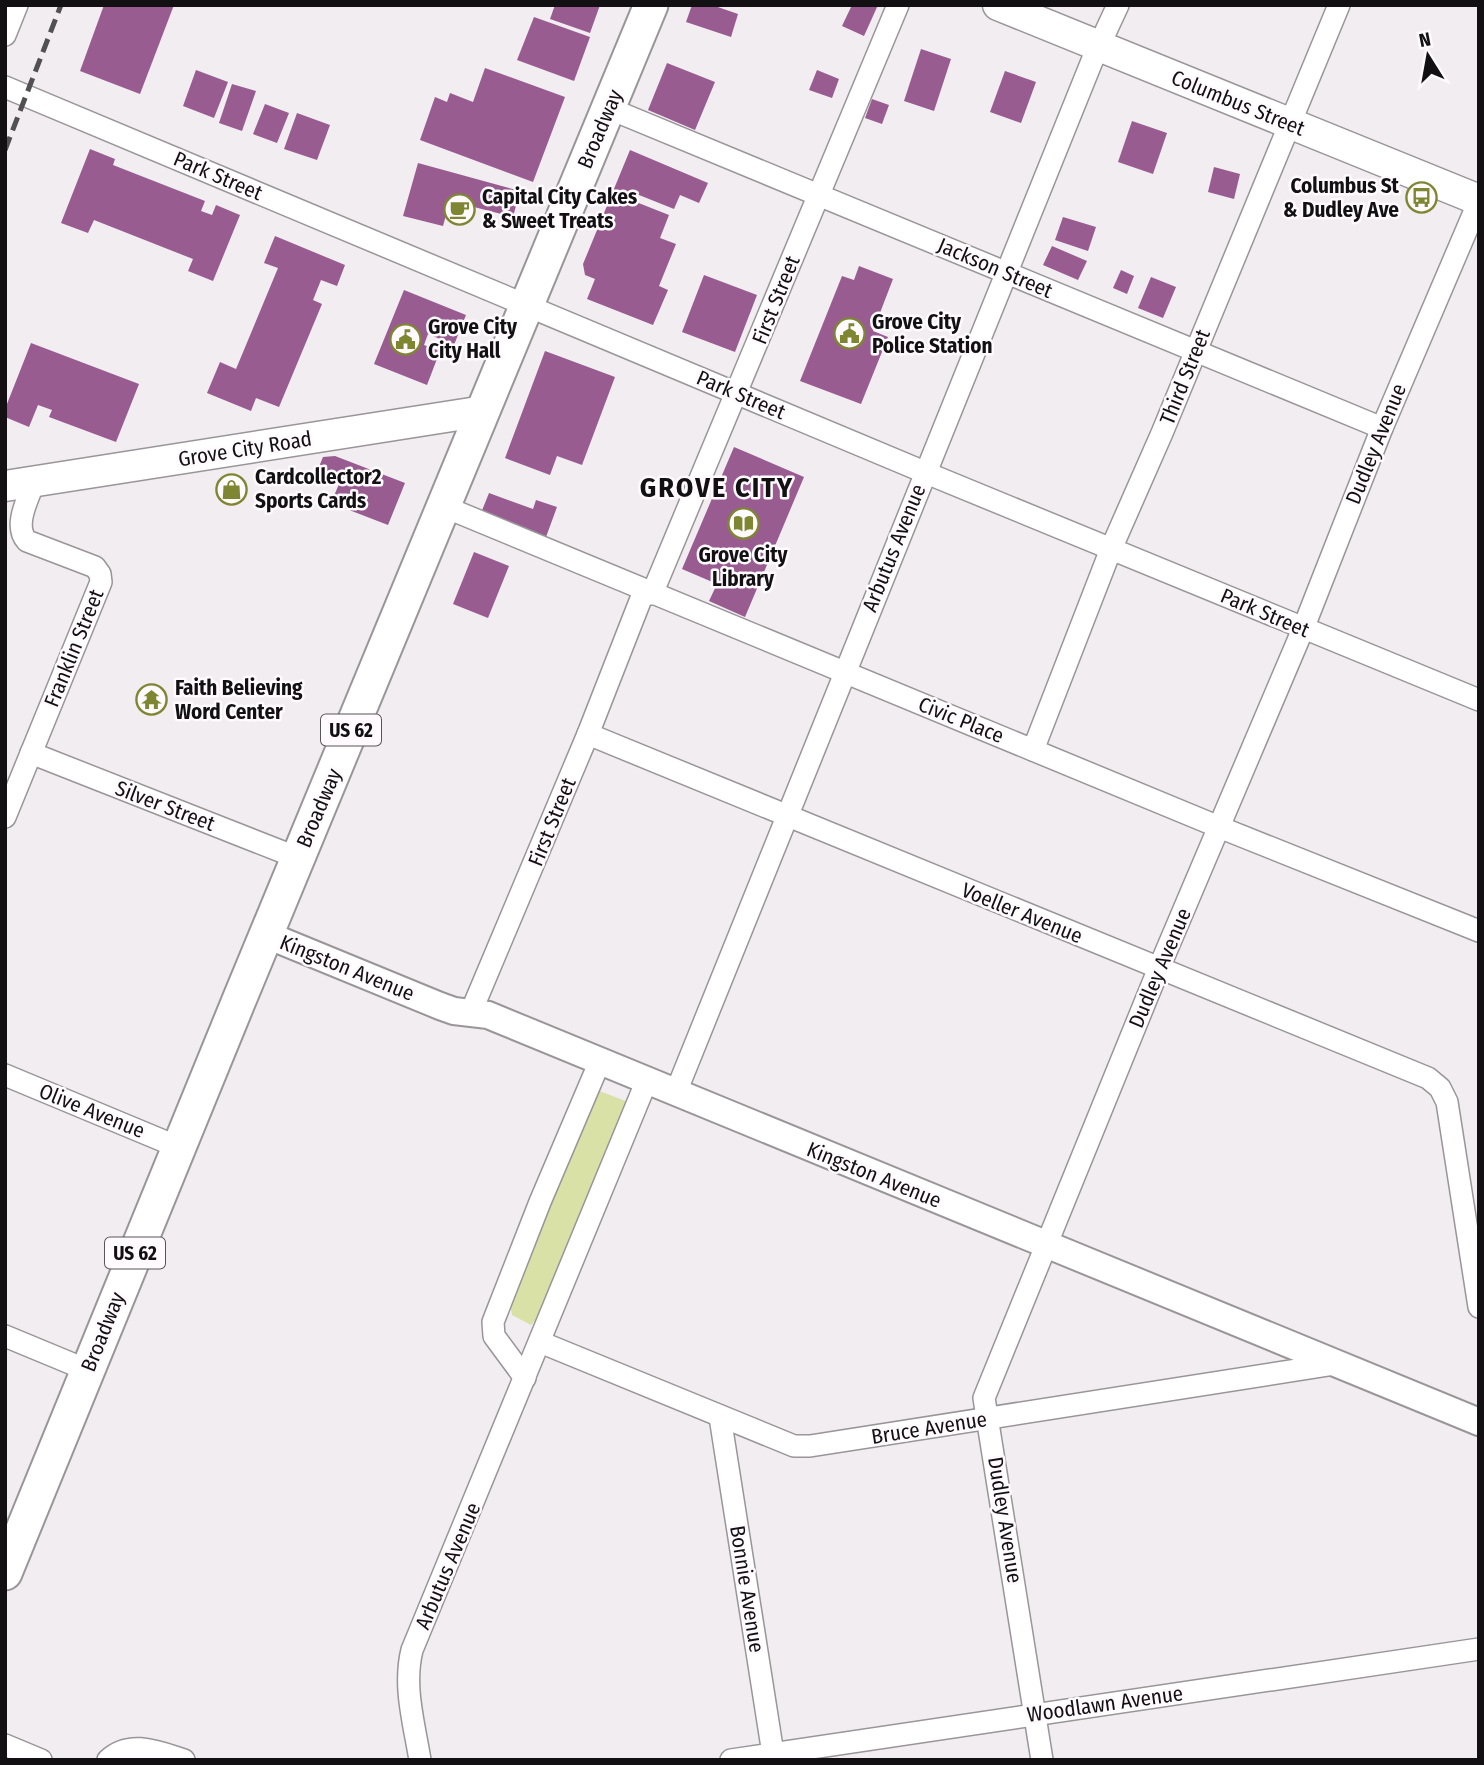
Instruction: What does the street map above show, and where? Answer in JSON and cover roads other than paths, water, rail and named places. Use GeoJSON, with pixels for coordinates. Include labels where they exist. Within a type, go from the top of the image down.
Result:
{"type":"FeatureCollection","features":[{"type":"Feature","properties":{"kind":"main road","name":"Broadway"},"geometry":{"type":"LineString","coordinates":[[5,1573],[178,1146],[651,5]]}},
{"type":"Feature","properties":{"kind":"main road","name":"Columbus Street"},"geometry":{"type":"LineString","coordinates":[[998,5],[1479,200]]}},
{"type":"Feature","properties":{"kind":"main road","name":"Grove City Road"},"geometry":{"type":"LineString","coordinates":[[20,484],[484,411]]}},
{"type":"Feature","properties":{"kind":"street"},"geometry":{"type":"LineString","coordinates":[[5,35],[17,5]]}},
{"type":"Feature","properties":{"kind":"street","name":"First Street"},"geometry":{"type":"LineString","coordinates":[[471,1012],[648,592],[737,393],[898,5]]}},
{"type":"Feature","properties":{"kind":"street","name":"Arbutus Avenue"},"geometry":{"type":"LineString","coordinates":[[676,1092],[1092,61],[1118,5]]}},
{"type":"Feature","properties":{"kind":"street","name":"Third Street"},"geometry":{"type":"LineString","coordinates":[[1033,750],[1111,549],[1339,5]]}},
{"type":"Feature","properties":{"kind":"street","name":"Park Street"},"geometry":{"type":"LineString","coordinates":[[5,87],[925,472],[1479,700]]}},
{"type":"Feature","properties":{"kind":"street","name":"Jackson Street"},"geometry":{"type":"LineString","coordinates":[[608,108],[1382,428]]}},
{"type":"Feature","properties":{"kind":"street","name":"Dudley Avenue"},"geometry":{"type":"LineString","coordinates":[[1042,1760],[985,1398],[1159,968],[1303,629],[1382,428],[1479,200]]}},
{"type":"Feature","properties":{"kind":"street","name":"Franklin Street"},"geometry":{"type":"LineString","coordinates":[[5,817],[101,582],[95,567],[27,541],[22,536],[20,484]]}},
{"type":"Feature","properties":{"kind":"street","name":"Civic Place"},"geometry":{"type":"LineString","coordinates":[[445,507],[1219,827],[1479,931]]}},
{"type":"Feature","properties":{"kind":"street","name":"Voeller Avenue"},"geometry":{"type":"LineString","coordinates":[[588,734],[787,818],[1428,1078],[1440,1088],[1447,1102],[1479,1307]]}},
{"type":"Feature","properties":{"kind":"street","name":"Silver Street"},"geometry":{"type":"LineString","coordinates":[[31,753],[298,858]]}},
{"type":"Feature","properties":{"kind":"street","name":"Kingston Avenue"},"geometry":{"type":"LineString","coordinates":[[267,935],[440,1006],[454,1011],[488,1015],[1479,1422]]}},
{"type":"Feature","properties":{"kind":"street"},"geometry":{"type":"LineString","coordinates":[[526,1378],[496,1340],[492,1330],[493,1322],[600,1061]]}},
{"type":"Feature","properties":{"kind":"street","name":"Olive Avenue"},"geometry":{"type":"LineString","coordinates":[[5,1075],[178,1146]]}},
{"type":"Feature","properties":{"kind":"street","name":"Arbutus Avenue"},"geometry":{"type":"LineString","coordinates":[[420,1760],[408,1688],[407,1669],[412,1650],[647,1080]]}},
{"type":"Feature","properties":{"kind":"street"},"geometry":{"type":"LineString","coordinates":[[5,1336],[87,1370]]}},
{"type":"Feature","properties":{"kind":"street","name":"Bruce Avenue"},"geometry":{"type":"LineString","coordinates":[[540,1342],[720,1418],[778,1441],[802,1446],[1335,1364]]}},
{"type":"Feature","properties":{"kind":"street","name":"Bonnie Avenue"},"geometry":{"type":"LineString","coordinates":[[720,1418],[774,1756]]}},
{"type":"Feature","properties":{"kind":"street","name":"Woodlawn Avenue"},"geometry":{"type":"LineString","coordinates":[[731,1760],[774,1756],[1035,1714],[1479,1649]]}},
{"type":"Feature","properties":{"kind":"street"},"geometry":{"type":"LineString","coordinates":[[5,1745],[41,1760]]}},
{"type":"Feature","properties":{"kind":"street"},"geometry":{"type":"LineString","coordinates":[[108,1760],[116,1752],[134,1748],[151,1749],[184,1760]]}},
{"type":"Feature","properties":{"kind":"railway"},"geometry":{"type":"LineString","coordinates":[[5,150],[61,5]]}},
{"type":"Feature","properties":{"kind":"place","name":"Columbus St & Dudley Ave"},"geometry":{"type":"Point","coordinates":[1422,198]}},
{"type":"Feature","properties":{"kind":"place","name":"Capital City Cakes & Sweet Treats"},"geometry":{"type":"Point","coordinates":[459,209]}},
{"type":"Feature","properties":{"kind":"place","name":"Grove City Police Station"},"geometry":{"type":"Point","coordinates":[849,334]}},
{"type":"Feature","properties":{"kind":"place","name":"Grove City City Hall"},"geometry":{"type":"Point","coordinates":[405,339]}},
{"type":"Feature","properties":{"kind":"place","name":"Cardcollector2 Sports Cards"},"geometry":{"type":"Point","coordinates":[232,489]}},
{"type":"Feature","properties":{"kind":"place","name":"Grove City Library"},"geometry":{"type":"Point","coordinates":[743,523]}},
{"type":"Feature","properties":{"kind":"place","name":"Faith Believing Word Center"},"geometry":{"type":"Point","coordinates":[152,700]}},
{"type":"Feature","properties":{"kind":"district","name":"GROVE CITY"},"geometry":{"type":"Point","coordinates":[717,487]}}]}
